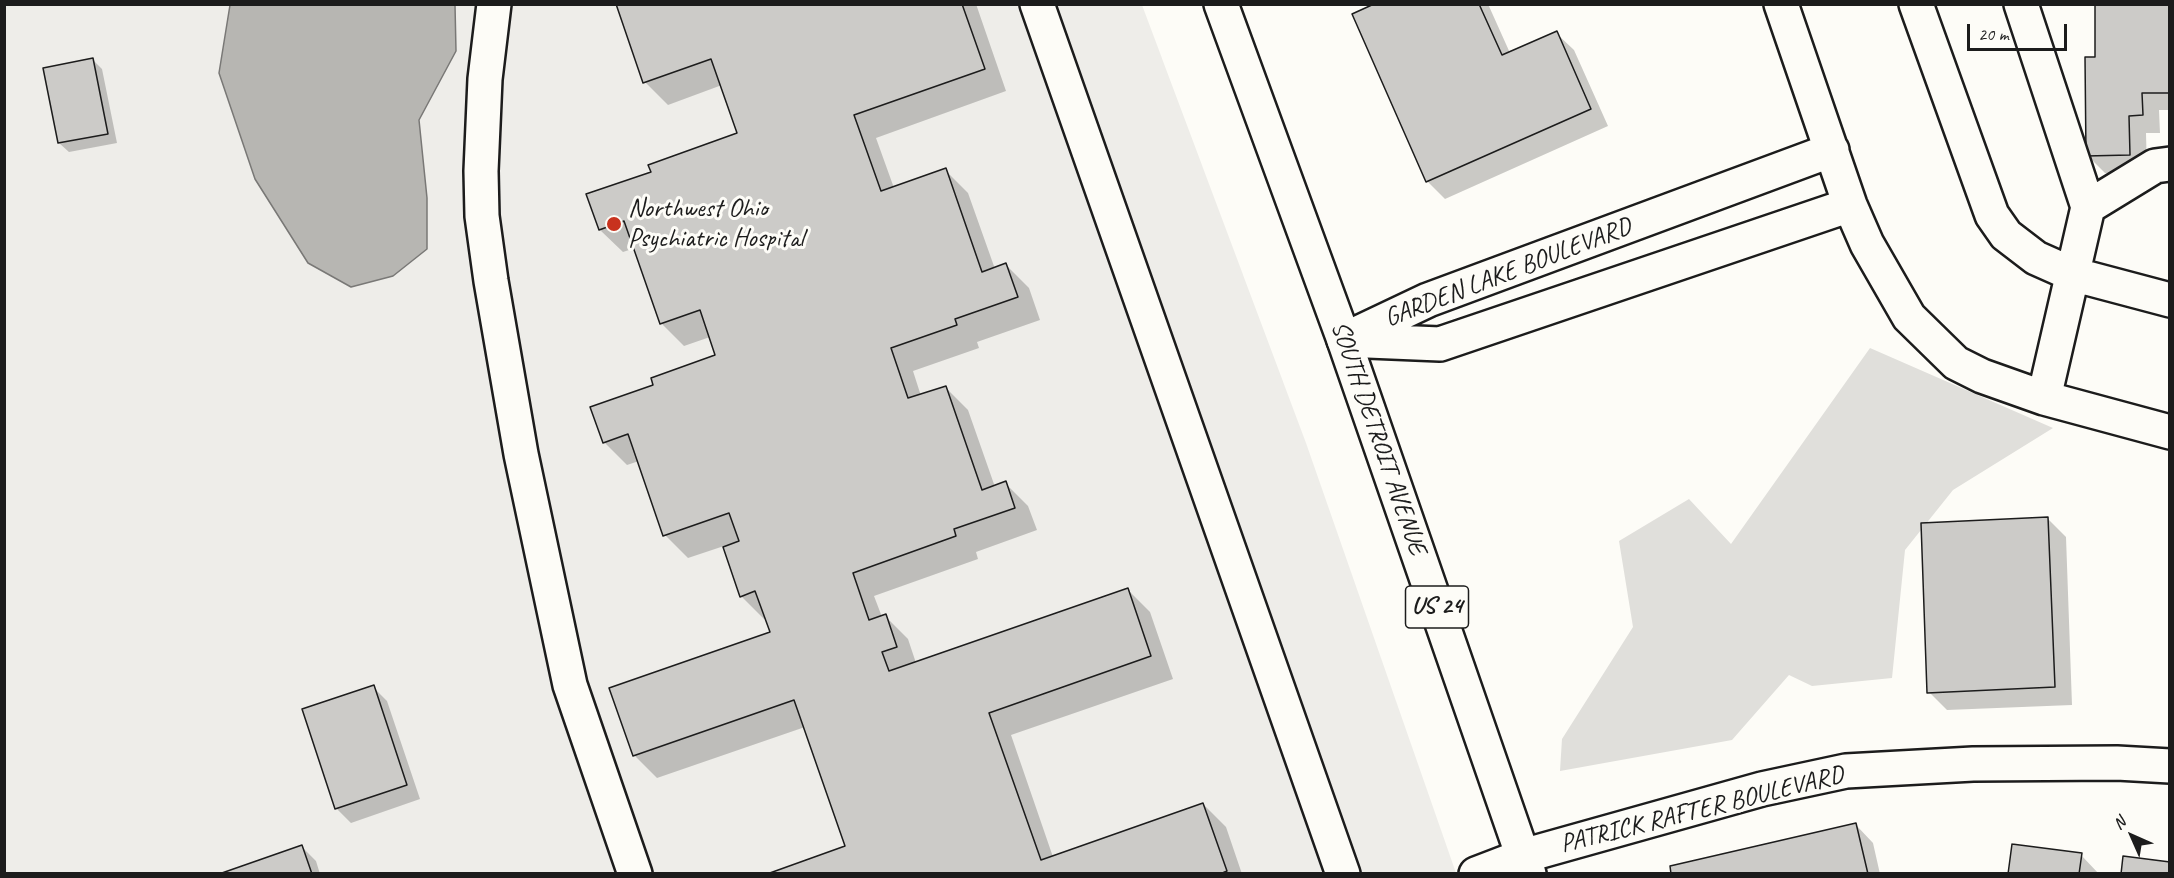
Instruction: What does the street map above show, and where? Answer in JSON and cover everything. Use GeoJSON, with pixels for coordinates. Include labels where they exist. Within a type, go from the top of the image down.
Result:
{"type":"FeatureCollection","features":[{"type":"Feature","properties":{"kind":"street"},"geometry":{"type":"LineString","coordinates":[[494,4],[485,79],[480,171],[482,216],[491,281],[521,454],[570,685],[635,873]]}},
{"type":"Feature","properties":{"kind":"street"},"geometry":{"type":"LineString","coordinates":[[1037,4],[1343,873]]}},
{"type":"Feature","properties":{"kind":"street","name":"SOUTH DETROIT AVENUE"},"geometry":{"type":"LineString","coordinates":[[1221,4],[1344,340],[1526,865]]}},
{"type":"Feature","properties":{"kind":"street"},"geometry":{"type":"LineString","coordinates":[[1781,4],[1850,205],[1867,244],[1909,316],[1956,363],[1982,376],[2044,398],[2169,432]]}},
{"type":"Feature","properties":{"kind":"street"},"geometry":{"type":"LineString","coordinates":[[1916,4],[1992,215],[2006,235],[2036,258],[2072,274],[2169,300]]}},
{"type":"Feature","properties":{"kind":"street"},"geometry":{"type":"LineString","coordinates":[[2021,4],[2088,207],[2044,398]]}},
{"type":"Feature","properties":{"kind":"street","name":"GARDEN LAKE BOULEVARD"},"geometry":{"type":"LineString","coordinates":[[1344,340],[1428,300],[1832,150]]}},
{"type":"Feature","properties":{"kind":"street"},"geometry":{"type":"LineString","coordinates":[[2088,207],[2155,166],[2169,164]]}},
{"type":"Feature","properties":{"kind":"street","name":"GARDEN LAKE BOULEVARD"},"geometry":{"type":"LineString","coordinates":[[1344,340],[1440,344],[1850,205]]}},
{"type":"Feature","properties":{"kind":"street","name":"PATRICK RAFTER BOULEVARD"},"geometry":{"type":"LineString","coordinates":[[1476,873],[1526,865],[1762,789],[1846,771],[1973,764],[2117,763],[2169,766]]}},
{"type":"Feature","properties":{"kind":"shaded area","name":"Northwest Ohio Psychiatric Hospital"},"geometry":{"type":"Polygon","coordinates":[[[5,4],[1142,5],[1306,443],[1456,873],[5,874],[5,4]]]}},
{"type":"Feature","properties":{"kind":"shaded area"},"geometry":{"type":"Polygon","coordinates":[[[230,5],[455,5],[456,51],[419,120],[427,198],[427,249],[393,276],[351,287],[308,263],[255,179],[219,73],[230,5]]]}},
{"type":"Feature","properties":{"kind":"shaded area"},"geometry":{"type":"Polygon","coordinates":[[[1870,348],[2053,428],[1953,490],[1905,550],[1892,678],[1812,686],[1789,675],[1732,740],[1560,771],[1562,739],[1633,627],[1619,541],[1689,499],[1731,544],[1870,348]]]}},
{"type":"Feature","properties":{"kind":"building"},"geometry":{"type":"Polygon","coordinates":[[[616,4],[962,4],[985,69],[854,115],[881,191],[946,168],[982,272],[1006,263],[1018,297],[955,319],[957,325],[891,348],[908,398],[946,386],[982,490],[1006,481],[1015,508],[954,529],[956,536],[853,573],[869,620],[886,614],[897,647],[882,652],[889,671],[1128,588],[1151,656],[989,713],[1041,860],[1203,803],[1227,871],[1220,874],[767,874],[845,846],[794,700],[633,756],[609,688],[770,632],[755,591],[740,597],[723,547],[739,541],[729,513],[663,536],[628,434],[603,443],[590,407],[653,385],[651,378],[715,355],[700,310],[660,324],[624,221],[599,230],[586,194],[651,172],[648,165],[737,133],[711,59],[643,83],[616,4]]]}},
{"type":"Feature","properties":{"kind":"building"},"geometry":{"type":"Polygon","coordinates":[[[1374,4],[1479,4],[1502,55],[1557,31],[1591,109],[1426,182],[1352,14],[1374,4]]]}},
{"type":"Feature","properties":{"kind":"building"},"geometry":{"type":"Polygon","coordinates":[[[2095,4],[2170,4],[2170,93],[2142,93],[2143,115],[2129,116],[2130,155],[2086,156],[2085,57],[2095,57],[2095,4]]]}},
{"type":"Feature","properties":{"kind":"building"},"geometry":{"type":"Polygon","coordinates":[[[93,58],[108,134],[58,143],[43,68],[93,58]]]}},
{"type":"Feature","properties":{"kind":"building"},"geometry":{"type":"Polygon","coordinates":[[[2048,517],[2055,687],[1927,693],[1921,523],[2048,517]]]}},
{"type":"Feature","properties":{"kind":"building"},"geometry":{"type":"Polygon","coordinates":[[[374,685],[407,785],[335,809],[302,709],[374,685]]]}},
{"type":"Feature","properties":{"kind":"building"},"geometry":{"type":"Polygon","coordinates":[[[1856,823],[1868,874],[1671,874],[1670,866],[1856,823]]]}},
{"type":"Feature","properties":{"kind":"building"},"geometry":{"type":"Polygon","coordinates":[[[2012,844],[2082,853],[2079,874],[2008,874],[2012,844]]]}},
{"type":"Feature","properties":{"kind":"building"},"geometry":{"type":"Polygon","coordinates":[[[302,845],[312,874],[219,874],[302,845]]]}},
{"type":"Feature","properties":{"kind":"building"},"geometry":{"type":"Polygon","coordinates":[[[2123,856],[2170,862],[2170,874],[2121,874],[2123,856]]]}},
{"type":"Feature","properties":{"kind":"place","name":"Northwest Ohio Psychiatric Hospital"},"geometry":{"type":"Point","coordinates":[614,224]}}]}
